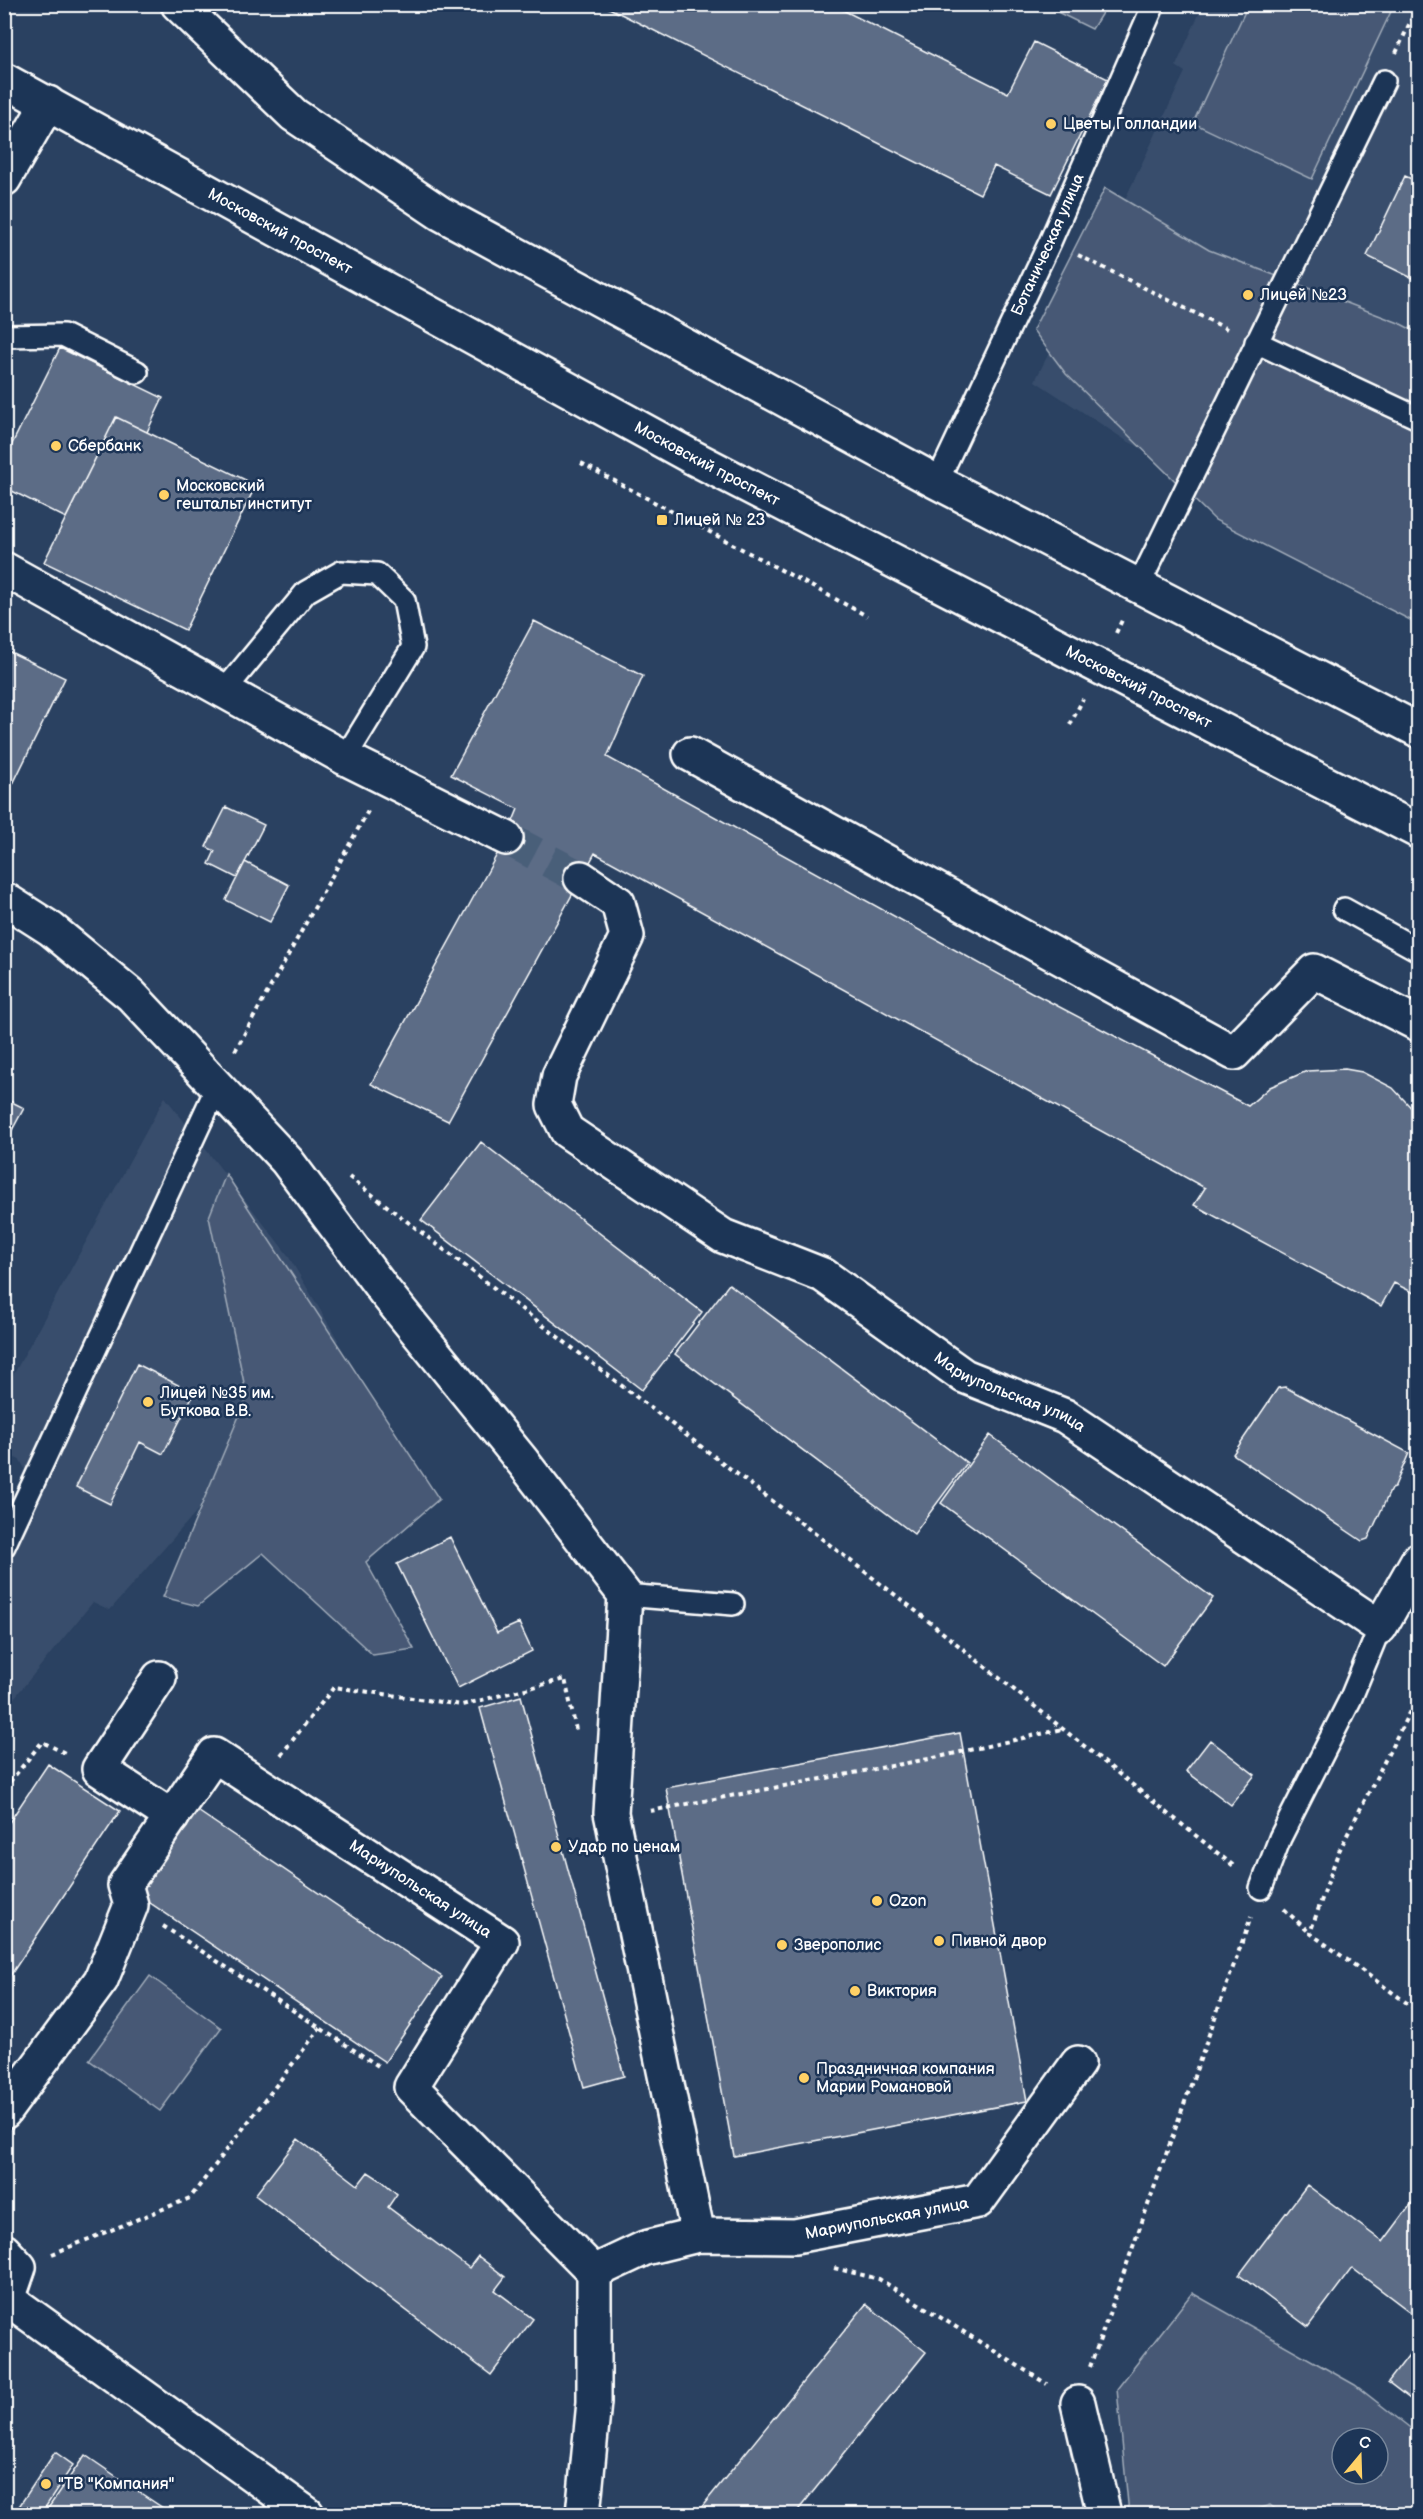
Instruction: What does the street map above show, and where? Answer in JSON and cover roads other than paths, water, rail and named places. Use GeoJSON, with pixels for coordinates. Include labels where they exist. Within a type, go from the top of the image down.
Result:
{"type":"FeatureCollection","features":[{"type":"Feature","properties":{"kind":"street"},"geometry":{"type":"LineString","coordinates":[[178,4],[294,115],[440,213],[937,482],[1419,730]]}},
{"type":"Feature","properties":{"kind":"street","name":"Московский проспект"},"geometry":{"type":"LineString","coordinates":[[4,80],[692,457],[1419,831]]}},
{"type":"Feature","properties":{"kind":"street"},"geometry":{"type":"LineString","coordinates":[[4,179],[48,103]]}},
{"type":"Feature","properties":{"kind":"street"},"geometry":{"type":"LineString","coordinates":[[4,569],[345,758],[506,838]]}},
{"type":"Feature","properties":{"kind":"street"},"geometry":{"type":"LineString","coordinates":[[690,754],[1234,1053],[1314,971],[1419,1024]]}},
{"type":"Feature","properties":{"kind":"street","name":"Мариупольская улица"},"geometry":{"type":"LineString","coordinates":[[581,878],[618,903],[627,936],[559,1076],[554,1106],[567,1131],[723,1236],[823,1275],[964,1376],[1065,1416],[1380,1628]]}},
{"type":"Feature","properties":{"kind":"street"},"geometry":{"type":"LineString","coordinates":[[4,899],[51,929],[224,1072],[385,1292],[523,1462],[625,1595],[611,1813],[698,2235]]}},
{"type":"Feature","properties":{"kind":"street"},"geometry":{"type":"LineString","coordinates":[[1380,1628],[1419,1560]]}},
{"type":"Feature","properties":{"kind":"street"},"geometry":{"type":"LineString","coordinates":[[4,2112],[101,1980],[131,1905],[125,1885],[172,1817],[99,1769],[159,1678]]}},
{"type":"Feature","properties":{"kind":"street","name":"Мариупольская улица"},"geometry":{"type":"LineString","coordinates":[[172,1817],[214,1755],[502,1942],[411,2087],[594,2272],[645,2248],[698,2235],[795,2235],[978,2201],[1078,2063]]}},
{"type":"Feature","properties":{"kind":"street"},"geometry":{"type":"LineString","coordinates":[[12,2259],[6,2301],[307,2514]]}},
{"type":"Feature","properties":{"kind":"street"},"geometry":{"type":"LineString","coordinates":[[583,2514],[594,2402],[594,2272]]}},
{"type":"Feature","properties":{"kind":"street"},"geometry":{"type":"LineString","coordinates":[[1078,2403],[1104,2514]]}},
{"type":"Feature","properties":{"kind":"lane","name":"Ботаническая улица"},"geometry":{"type":"LineString","coordinates":[[937,482],[1050,242],[1154,4]]}},
{"type":"Feature","properties":{"kind":"lane"},"geometry":{"type":"LineString","coordinates":[[1139,585],[1384,81]]}},
{"type":"Feature","properties":{"kind":"lane"},"geometry":{"type":"LineString","coordinates":[[4,336],[63,335],[137,372]]}},
{"type":"Feature","properties":{"kind":"lane"},"geometry":{"type":"LineString","coordinates":[[1256,342],[1419,418]]}},
{"type":"Feature","properties":{"kind":"lane"},"geometry":{"type":"LineString","coordinates":[[225,690],[306,592],[341,572],[377,574],[404,600],[413,647],[345,758]]}},
{"type":"Feature","properties":{"kind":"lane"},"geometry":{"type":"LineString","coordinates":[[1344,909],[1419,950]]}},
{"type":"Feature","properties":{"kind":"lane"},"geometry":{"type":"LineString","coordinates":[[4,1546],[224,1072]]}},
{"type":"Feature","properties":{"kind":"lane"},"geometry":{"type":"LineString","coordinates":[[625,1595],[733,1604]]}},
{"type":"Feature","properties":{"kind":"lane"},"geometry":{"type":"LineString","coordinates":[[1261,1888],[1280,1838],[1350,1700],[1380,1628]]}},
{"type":"Feature","properties":{"kind":"tunnel"},"geometry":{"type":"LineString","coordinates":[[506,838],[581,878]]}},
{"type":"Feature","properties":{"kind":"place","name":"Цветы Голландии"},"geometry":{"type":"Point","coordinates":[1051,124]}},
{"type":"Feature","properties":{"kind":"place","name":"Лицей №23"},"geometry":{"type":"Point","coordinates":[1248,295]}},
{"type":"Feature","properties":{"kind":"place","name":"Сбербанк"},"geometry":{"type":"Point","coordinates":[56,446]}},
{"type":"Feature","properties":{"kind":"place","name":"Московский гештальт институт"},"geometry":{"type":"Point","coordinates":[164,495]}},
{"type":"Feature","properties":{"kind":"place","name":"Лицей № 23"},"geometry":{"type":"Point","coordinates":[662,520]}},
{"type":"Feature","properties":{"kind":"place","name":"Лицей №35 им. Буткова В.В."},"geometry":{"type":"Point","coordinates":[148,1402]}},
{"type":"Feature","properties":{"kind":"place","name":"Удар по ценам"},"geometry":{"type":"Point","coordinates":[556,1847]}},
{"type":"Feature","properties":{"kind":"place","name":"Ozon"},"geometry":{"type":"Point","coordinates":[877,1901]}},
{"type":"Feature","properties":{"kind":"place","name":"Пивной двор"},"geometry":{"type":"Point","coordinates":[939,1941]}},
{"type":"Feature","properties":{"kind":"place","name":"Зверополис"},"geometry":{"type":"Point","coordinates":[782,1945]}},
{"type":"Feature","properties":{"kind":"place","name":"Виктория"},"geometry":{"type":"Point","coordinates":[855,1991]}},
{"type":"Feature","properties":{"kind":"place","name":"Праздничная компания Марии Романовой"},"geometry":{"type":"Point","coordinates":[804,2078]}},
{"type":"Feature","properties":{"kind":"place","name":"\"ТВ \"Компания\""},"geometry":{"type":"Point","coordinates":[46,2484]}}]}
